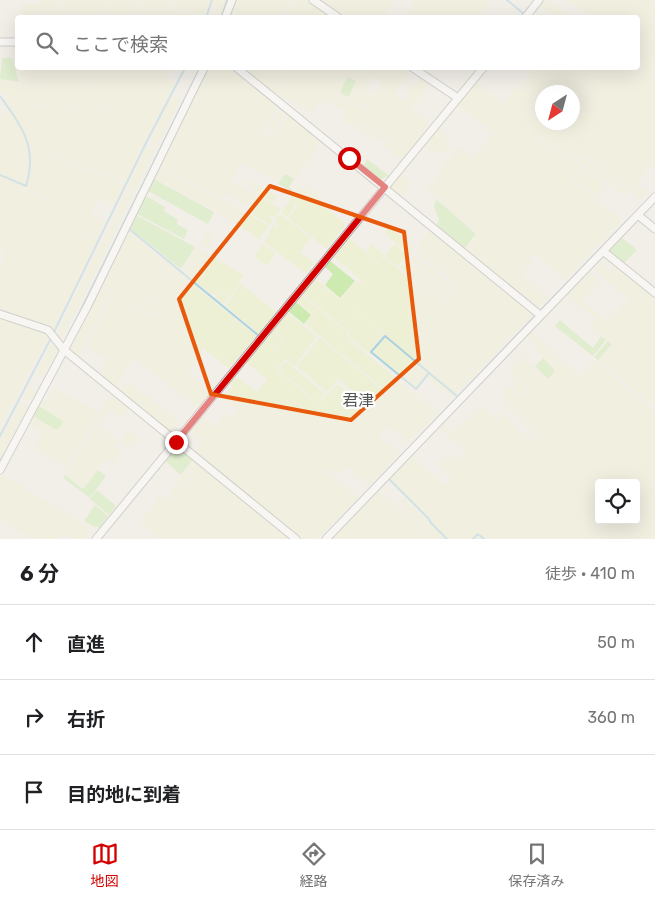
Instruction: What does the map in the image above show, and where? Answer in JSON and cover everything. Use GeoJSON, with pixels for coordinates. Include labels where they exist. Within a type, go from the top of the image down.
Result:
{"type":"FeatureCollection","features":[{"type":"Feature","properties":{"kind":"street"},"geometry":{"type":"LineString","coordinates":[[226,15],[232,0]]}},
{"type":"Feature","properties":{"kind":"street"},"geometry":{"type":"LineString","coordinates":[[313,0],[335,15]]}},
{"type":"Feature","properties":{"kind":"street"},"geometry":{"type":"LineString","coordinates":[[527,15],[539,0]]}},
{"type":"Feature","properties":{"kind":"street"},"geometry":{"type":"LineString","coordinates":[[0,42],[15,42]]}},
{"type":"Feature","properties":{"kind":"street"},"geometry":{"type":"LineString","coordinates":[[0,470],[87,308],[203,70]]}},
{"type":"Feature","properties":{"kind":"street"},"geometry":{"type":"LineString","coordinates":[[239,70],[539,314]]}},
{"type":"Feature","properties":{"kind":"street"},"geometry":{"type":"LineString","coordinates":[[416,70],[456,97]]}},
{"type":"Feature","properties":{"kind":"street"},"geometry":{"type":"LineString","coordinates":[[96,539],[456,97],[481,70]]}},
{"type":"Feature","properties":{"kind":"street"},"geometry":{"type":"LineString","coordinates":[[326,539],[539,314],[655,197]]}},
{"type":"Feature","properties":{"kind":"street"},"geometry":{"type":"LineString","coordinates":[[638,214],[655,229]]}},
{"type":"Feature","properties":{"kind":"street"},"geometry":{"type":"LineString","coordinates":[[603,251],[655,293]]}},
{"type":"Feature","properties":{"kind":"street"},"geometry":{"type":"LineString","coordinates":[[0,314],[48,330],[64,350],[296,539]]}},
{"type":"Feature","properties":{"kind":"highlighted area"},"geometry":{"type":"Polygon","coordinates":[[[270,186],[404,232],[419,359],[351,420],[211,394],[179,299],[270,186]]]}},
{"type":"Feature","properties":{"kind":"green space"},"geometry":{"type":"Polygon","coordinates":[[[41,0],[60,0],[64,15],[45,15],[41,0]]]}},
{"type":"Feature","properties":{"kind":"green space"},"geometry":{"type":"Polygon","coordinates":[[[62,0],[71,0],[75,15],[66,15],[62,0]]]}},
{"type":"Feature","properties":{"kind":"green space"},"geometry":{"type":"Polygon","coordinates":[[[72,0],[105,0],[109,15],[76,15],[72,0]]]}},
{"type":"Feature","properties":{"kind":"green space"},"geometry":{"type":"Polygon","coordinates":[[[107,0],[136,0],[140,15],[111,15],[107,0]]]}},
{"type":"Feature","properties":{"kind":"green space"},"geometry":{"type":"Polygon","coordinates":[[[138,0],[170,0],[170,9],[152,7],[151,15],[142,15],[138,0]]]}},
{"type":"Feature","properties":{"kind":"green space"},"geometry":{"type":"Polygon","coordinates":[[[173,0],[211,0],[206,14],[172,9],[173,0]]]}},
{"type":"Feature","properties":{"kind":"green space"},"geometry":{"type":"Polygon","coordinates":[[[213,0],[226,0],[220,15],[215,15],[217,7],[212,5],[213,0]]]}},
{"type":"Feature","properties":{"kind":"green space"},"geometry":{"type":"Polygon","coordinates":[[[235,0],[290,0],[284,15],[229,15],[235,0]]]}},
{"type":"Feature","properties":{"kind":"green space"},"geometry":{"type":"Polygon","coordinates":[[[293,0],[307,0],[330,15],[286,15],[293,0]]]}},
{"type":"Feature","properties":{"kind":"green space"},"geometry":{"type":"Polygon","coordinates":[[[316,0],[396,0],[395,2],[393,1],[386,15],[339,15],[316,0]]]}},
{"type":"Feature","properties":{"kind":"green space"},"geometry":{"type":"Polygon","coordinates":[[[414,0],[491,0],[480,15],[410,15],[408,13],[414,0]]]}},
{"type":"Feature","properties":{"kind":"green space"},"geometry":{"type":"Polygon","coordinates":[[[542,0],[549,0],[568,15],[551,15],[539,4],[542,0]]]}},
{"type":"Feature","properties":{"kind":"green space"},"geometry":{"type":"Polygon","coordinates":[[[569,0],[654,0],[652,2],[655,4],[655,168],[650,165],[638,179],[641,182],[632,193],[583,153],[576,160],[541,133],[537,139],[577,171],[572,179],[622,221],[565,279],[534,253],[529,258],[532,261],[521,274],[548,297],[541,305],[535,308],[466,251],[466,248],[477,233],[427,190],[441,173],[444,165],[460,147],[472,157],[476,156],[494,134],[457,104],[476,81],[503,103],[514,89],[517,91],[533,70],[640,70],[640,15],[589,15],[569,0]]]}},
{"type":"Feature","properties":{"kind":"green space"},"geometry":{"type":"Polygon","coordinates":[[[40,3],[43,15],[22,15],[21,4],[40,3]]]}},
{"type":"Feature","properties":{"kind":"green space"},"geometry":{"type":"Polygon","coordinates":[[[154,9],[206,15],[152,15],[154,9]]]}},
{"type":"Feature","properties":{"kind":"green space"},"geometry":{"type":"Polygon","coordinates":[[[10,45],[15,46],[15,62],[10,45]]]}},
{"type":"Feature","properties":{"kind":"green space"},"geometry":{"type":"Polygon","coordinates":[[[2,58],[12,58],[19,82],[0,79],[2,58]]]}},
{"type":"Feature","properties":{"kind":"green space"},"geometry":{"type":"Polygon","coordinates":[[[18,70],[43,70],[47,86],[22,85],[18,70]]]}},
{"type":"Feature","properties":{"kind":"green space"},"geometry":{"type":"Polygon","coordinates":[[[44,70],[72,70],[78,107],[31,104],[25,97],[21,86],[48,87],[44,70]]]}},
{"type":"Feature","properties":{"kind":"green space"},"geometry":{"type":"Polygon","coordinates":[[[72,70],[90,70],[98,108],[79,107],[72,70]]]}},
{"type":"Feature","properties":{"kind":"green space"},"geometry":{"type":"Polygon","coordinates":[[[91,70],[168,70],[166,77],[175,83],[125,184],[120,164],[117,109],[99,108],[91,70]]]}},
{"type":"Feature","properties":{"kind":"green space"},"geometry":{"type":"Polygon","coordinates":[[[207,70],[236,70],[280,105],[263,133],[273,139],[290,113],[321,140],[297,179],[285,172],[279,181],[274,181],[245,165],[240,166],[232,181],[281,209],[275,217],[271,215],[270,225],[252,214],[253,212],[249,207],[225,193],[221,199],[160,165],[202,79],[205,77],[207,70]]]}},
{"type":"Feature","properties":{"kind":"green space"},"geometry":{"type":"Polygon","coordinates":[[[242,70],[277,70],[286,74],[277,95],[274,95],[249,75],[250,73],[247,71],[246,73],[242,70]]]}},
{"type":"Feature","properties":{"kind":"green space"},"geometry":{"type":"Polygon","coordinates":[[[280,70],[361,70],[356,80],[346,76],[333,105],[320,100],[313,112],[283,97],[281,101],[277,98],[287,74],[280,70]]]}},
{"type":"Feature","properties":{"kind":"green space"},"geometry":{"type":"Polygon","coordinates":[[[362,70],[410,70],[393,94],[402,101],[420,77],[429,84],[412,109],[429,123],[423,131],[419,128],[400,152],[420,129],[424,133],[403,159],[383,146],[388,138],[365,123],[361,130],[341,118],[362,70]],[[371,78],[359,104],[368,109],[381,84],[371,78]]]}},
{"type":"Feature","properties":{"kind":"green space"},"geometry":{"type":"Polygon","coordinates":[[[347,77],[356,81],[349,97],[340,93],[347,77]]]}},
{"type":"Feature","properties":{"kind":"green space"},"geometry":{"type":"Polygon","coordinates":[[[0,79],[17,83],[31,105],[116,110],[120,178],[117,179],[31,145],[6,101],[4,94],[0,91],[0,79]]]}},
{"type":"Feature","properties":{"kind":"green space"},"geometry":{"type":"Polygon","coordinates":[[[366,91],[373,96],[368,106],[361,101],[366,91]]]}},
{"type":"Feature","properties":{"kind":"green space"},"geometry":{"type":"Polygon","coordinates":[[[340,94],[349,98],[342,110],[335,107],[340,94]]]}},
{"type":"Feature","properties":{"kind":"green space"},"geometry":{"type":"Polygon","coordinates":[[[171,95],[181,100],[156,148],[152,146],[154,140],[151,137],[171,95]]]}},
{"type":"Feature","properties":{"kind":"green space"},"geometry":{"type":"Polygon","coordinates":[[[10,111],[29,145],[30,151],[30,167],[23,190],[46,200],[39,218],[99,240],[54,329],[0,311],[0,277],[3,254],[0,246],[0,123],[2,115],[10,111]]]}},
{"type":"Feature","properties":{"kind":"green space"},"geometry":{"type":"Polygon","coordinates":[[[279,111],[286,115],[273,132],[268,129],[279,111]]]}},
{"type":"Feature","properties":{"kind":"green space"},"geometry":{"type":"Polygon","coordinates":[[[366,125],[385,137],[383,140],[378,137],[376,139],[363,130],[366,125]]]}},
{"type":"Feature","properties":{"kind":"green space"},"geometry":{"type":"Polygon","coordinates":[[[437,127],[448,137],[445,142],[452,148],[447,154],[440,149],[434,154],[423,144],[437,127]]]}},
{"type":"Feature","properties":{"kind":"green space"},"geometry":{"type":"Polygon","coordinates":[[[543,135],[581,166],[578,171],[540,140],[543,135]]]}},
{"type":"Feature","properties":{"kind":"green space"},"geometry":{"type":"Polygon","coordinates":[[[32,146],[119,182],[124,187],[115,206],[97,199],[91,215],[107,221],[99,239],[40,218],[47,199],[25,189],[32,169],[30,147],[32,146]]]}},
{"type":"Feature","properties":{"kind":"green space"},"geometry":{"type":"Polygon","coordinates":[[[146,147],[155,151],[136,190],[129,187],[129,184],[146,147]]]}},
{"type":"Feature","properties":{"kind":"green space"},"geometry":{"type":"Polygon","coordinates":[[[584,156],[629,193],[624,196],[595,172],[593,174],[578,162],[584,156]]]}},
{"type":"Feature","properties":{"kind":"green space"},"geometry":{"type":"Polygon","coordinates":[[[367,159],[389,176],[388,178],[386,176],[380,181],[363,167],[367,159]]]}},
{"type":"Feature","properties":{"kind":"green space"},"geometry":{"type":"Polygon","coordinates":[[[158,166],[222,201],[223,199],[269,226],[259,239],[215,211],[152,177],[158,166]]]}},
{"type":"Feature","properties":{"kind":"green space"},"geometry":{"type":"Polygon","coordinates":[[[583,167],[605,185],[596,196],[574,178],[583,167]]]}},
{"type":"Feature","properties":{"kind":"green space"},"geometry":{"type":"Polygon","coordinates":[[[400,172],[413,183],[401,198],[389,186],[400,172]]]}},
{"type":"Feature","properties":{"kind":"green space"},"geometry":{"type":"Polygon","coordinates":[[[286,174],[294,179],[289,187],[292,189],[291,191],[278,184],[286,174]]]}},
{"type":"Feature","properties":{"kind":"green space"},"geometry":{"type":"Polygon","coordinates":[[[152,178],[214,212],[208,224],[148,191],[149,188],[147,186],[152,178]]]}},
{"type":"Feature","properties":{"kind":"green space"},"geometry":{"type":"Polygon","coordinates":[[[250,180],[277,196],[273,203],[252,192],[254,189],[247,186],[250,180]]]}},
{"type":"Feature","properties":{"kind":"green space"},"geometry":{"type":"Polygon","coordinates":[[[307,185],[324,199],[321,204],[346,224],[327,249],[288,218],[298,205],[290,198],[297,186],[303,190],[307,185]]]}},
{"type":"Feature","properties":{"kind":"green space"},"geometry":{"type":"Polygon","coordinates":[[[640,186],[648,192],[641,200],[633,194],[640,186]]]}},
{"type":"Feature","properties":{"kind":"green space"},"geometry":{"type":"Polygon","coordinates":[[[127,189],[134,194],[110,243],[103,240],[127,189]]]}},
{"type":"Feature","properties":{"kind":"green space"},"geometry":{"type":"Polygon","coordinates":[[[143,197],[148,197],[165,207],[164,211],[178,220],[177,224],[188,230],[184,239],[135,213],[143,197]]]}},
{"type":"Feature","properties":{"kind":"green space"},"geometry":{"type":"Polygon","coordinates":[[[436,199],[476,234],[463,250],[436,227],[439,220],[434,207],[436,199]]]}},
{"type":"Feature","properties":{"kind":"green space"},"geometry":{"type":"Polygon","coordinates":[[[290,200],[296,204],[287,217],[281,213],[290,200]]]}},
{"type":"Feature","properties":{"kind":"green space"},"geometry":{"type":"Polygon","coordinates":[[[134,214],[195,247],[181,269],[128,227],[134,214]]]}},
{"type":"Feature","properties":{"kind":"green space"},"geometry":{"type":"Polygon","coordinates":[[[280,214],[311,238],[300,252],[314,263],[306,274],[264,242],[273,225],[277,228],[279,225],[275,222],[280,214]]]}},
{"type":"Feature","properties":{"kind":"green space"},"geometry":{"type":"Polygon","coordinates":[[[384,222],[414,247],[409,254],[385,234],[387,231],[382,225],[384,222]]]}},
{"type":"Feature","properties":{"kind":"green space"},"geometry":{"type":"Polygon","coordinates":[[[432,227],[534,313],[510,338],[507,336],[503,340],[506,342],[477,373],[471,368],[467,372],[450,358],[467,373],[471,369],[476,374],[456,395],[433,376],[450,356],[432,375],[347,304],[383,335],[369,353],[352,340],[348,332],[303,293],[315,279],[341,300],[355,283],[363,282],[333,256],[348,237],[378,263],[384,257],[443,305],[457,288],[446,278],[451,272],[418,245],[432,227]]]}},
{"type":"Feature","properties":{"kind":"green space"},"geometry":{"type":"Polygon","coordinates":[[[129,231],[180,274],[177,278],[122,247],[121,244],[126,233],[129,231]]]}},
{"type":"Feature","properties":{"kind":"green space"},"geometry":{"type":"Polygon","coordinates":[[[207,231],[215,237],[208,248],[200,242],[207,231]]]}},
{"type":"Feature","properties":{"kind":"green space"},"geometry":{"type":"Polygon","coordinates":[[[621,237],[637,250],[624,263],[607,250],[621,237]]]}},
{"type":"Feature","properties":{"kind":"green space"},"geometry":{"type":"Polygon","coordinates":[[[102,241],[108,245],[108,249],[60,343],[55,338],[102,241]]]}},
{"type":"Feature","properties":{"kind":"green space"},"geometry":{"type":"Polygon","coordinates":[[[263,244],[276,253],[267,266],[255,257],[263,244]]]}},
{"type":"Feature","properties":{"kind":"green space"},"geometry":{"type":"Polygon","coordinates":[[[395,244],[407,255],[397,267],[385,256],[395,244]]]}},
{"type":"Feature","properties":{"kind":"green space"},"geometry":{"type":"Polygon","coordinates":[[[372,245],[384,255],[378,262],[366,252],[372,245]]]}},
{"type":"Feature","properties":{"kind":"green space"},"geometry":{"type":"Polygon","coordinates":[[[120,246],[177,280],[181,274],[256,336],[229,369],[203,348],[189,372],[210,391],[197,408],[133,357],[116,387],[98,375],[136,307],[155,318],[163,304],[107,272],[120,246]]]}},
{"type":"Feature","properties":{"kind":"green space"},"geometry":{"type":"Polygon","coordinates":[[[196,247],[244,275],[230,297],[218,291],[229,298],[224,304],[215,298],[217,290],[213,295],[211,294],[183,271],[196,247]]]}},
{"type":"Feature","properties":{"kind":"green space"},"geometry":{"type":"Polygon","coordinates":[[[420,248],[449,272],[445,276],[416,252],[420,248]]]}},
{"type":"Feature","properties":{"kind":"green space"},"geometry":{"type":"Polygon","coordinates":[[[413,255],[455,288],[452,292],[410,259],[413,255]]]}},
{"type":"Feature","properties":{"kind":"green space"},"geometry":{"type":"Polygon","coordinates":[[[408,259],[449,293],[446,297],[405,263],[408,259]]]}},
{"type":"Feature","properties":{"kind":"green space"},"geometry":{"type":"Polygon","coordinates":[[[329,260],[355,281],[340,298],[325,285],[333,274],[324,266],[329,260]]]}},
{"type":"Feature","properties":{"kind":"green space"},"geometry":{"type":"Polygon","coordinates":[[[601,263],[610,271],[616,264],[655,296],[655,407],[598,361],[612,344],[591,327],[591,323],[595,319],[565,294],[589,270],[600,281],[583,301],[608,321],[629,298],[594,270],[601,263]]]}},
{"type":"Feature","properties":{"kind":"green space"},"geometry":{"type":"Polygon","coordinates":[[[403,264],[445,299],[442,303],[400,267],[403,264]]]}},
{"type":"Feature","properties":{"kind":"green space"},"geometry":{"type":"Polygon","coordinates":[[[106,273],[161,304],[154,316],[100,285],[106,273]]]}},
{"type":"Feature","properties":{"kind":"green space"},"geometry":{"type":"Polygon","coordinates":[[[240,283],[276,312],[259,334],[226,306],[240,283]]]}},
{"type":"Feature","properties":{"kind":"green space"},"geometry":{"type":"Polygon","coordinates":[[[100,288],[110,293],[110,295],[78,357],[68,349],[100,288]]]}},
{"type":"Feature","properties":{"kind":"green space"},"geometry":{"type":"Polygon","coordinates":[[[113,294],[135,306],[107,357],[104,357],[86,347],[113,294]]]}},
{"type":"Feature","properties":{"kind":"green space"},"geometry":{"type":"Polygon","coordinates":[[[302,295],[346,332],[351,341],[438,413],[409,443],[388,426],[379,437],[398,455],[369,486],[346,466],[340,475],[331,468],[328,473],[358,498],[317,539],[299,539],[193,453],[202,441],[192,433],[202,417],[216,428],[226,413],[233,418],[239,410],[223,398],[232,386],[228,383],[234,375],[257,392],[267,379],[245,362],[262,341],[275,351],[284,338],[273,329],[285,314],[289,314],[317,337],[294,366],[285,359],[276,370],[318,404],[337,384],[367,409],[385,390],[305,324],[312,315],[297,302],[302,295]]]}},
{"type":"Feature","properties":{"kind":"green space"},"geometry":{"type":"Polygon","coordinates":[[[296,302],[311,315],[304,324],[288,311],[296,302]]]}},
{"type":"Feature","properties":{"kind":"green space"},"geometry":{"type":"Polygon","coordinates":[[[0,316],[42,330],[49,336],[0,429],[0,316]]]}},
{"type":"Feature","properties":{"kind":"green space"},"geometry":{"type":"Polygon","coordinates":[[[560,320],[593,348],[601,336],[606,340],[593,356],[555,326],[560,320]]]}},
{"type":"Feature","properties":{"kind":"green space"},"geometry":{"type":"Polygon","coordinates":[[[272,330],[283,339],[274,350],[263,341],[272,330]]]}},
{"type":"Feature","properties":{"kind":"green space"},"geometry":{"type":"Polygon","coordinates":[[[529,331],[579,376],[594,360],[655,411],[655,539],[329,539],[377,490],[423,534],[428,530],[430,518],[388,478],[410,456],[413,456],[444,486],[452,478],[438,464],[448,454],[455,460],[466,450],[457,442],[454,442],[440,428],[443,424],[453,432],[468,417],[482,429],[471,417],[482,406],[525,446],[540,432],[502,395],[510,387],[521,397],[529,389],[509,370],[521,358],[517,354],[518,352],[547,380],[556,371],[533,349],[537,345],[525,335],[529,331]]]}},
{"type":"Feature","properties":{"kind":"green space"},"geometry":{"type":"Polygon","coordinates":[[[385,337],[454,395],[452,399],[426,376],[415,388],[372,352],[385,337]]]}},
{"type":"Feature","properties":{"kind":"green space"},"geometry":{"type":"Polygon","coordinates":[[[319,339],[383,390],[369,405],[338,379],[327,392],[296,366],[319,339]]]}},
{"type":"Feature","properties":{"kind":"green space"},"geometry":{"type":"Polygon","coordinates":[[[53,341],[59,348],[43,378],[36,374],[53,341]]]}},
{"type":"Feature","properties":{"kind":"green space"},"geometry":{"type":"Polygon","coordinates":[[[608,341],[612,344],[598,360],[594,357],[608,341]]]}},
{"type":"Feature","properties":{"kind":"green space"},"geometry":{"type":"Polygon","coordinates":[[[543,358],[555,371],[548,379],[535,366],[543,358]]]}},
{"type":"Feature","properties":{"kind":"green space"},"geometry":{"type":"Polygon","coordinates":[[[286,361],[325,394],[318,403],[278,370],[286,361]]]}},
{"type":"Feature","properties":{"kind":"green space"},"geometry":{"type":"Polygon","coordinates":[[[517,380],[527,389],[521,395],[511,385],[517,380]]]}},
{"type":"Feature","properties":{"kind":"green space"},"geometry":{"type":"Polygon","coordinates":[[[128,381],[179,422],[171,432],[120,392],[128,381]]]}},
{"type":"Feature","properties":{"kind":"green space"},"geometry":{"type":"Polygon","coordinates":[[[29,387],[37,391],[31,401],[24,397],[29,387]]]}},
{"type":"Feature","properties":{"kind":"green space"},"geometry":{"type":"Polygon","coordinates":[[[55,388],[99,412],[67,467],[35,449],[44,432],[29,424],[34,416],[54,429],[59,430],[63,421],[38,405],[41,399],[47,401],[55,388]]]}},
{"type":"Feature","properties":{"kind":"green space"},"geometry":{"type":"Polygon","coordinates":[[[112,393],[130,407],[123,417],[109,411],[98,426],[118,442],[116,445],[92,428],[112,393]]]}},
{"type":"Feature","properties":{"kind":"green space"},"geometry":{"type":"Polygon","coordinates":[[[506,401],[537,433],[535,435],[503,404],[506,401]]]}},
{"type":"Feature","properties":{"kind":"green space"},"geometry":{"type":"Polygon","coordinates":[[[21,402],[29,406],[0,460],[0,439],[21,402]]]}},
{"type":"Feature","properties":{"kind":"green space"},"geometry":{"type":"Polygon","coordinates":[[[37,405],[63,421],[59,429],[54,429],[32,415],[37,405]]]}},
{"type":"Feature","properties":{"kind":"green space"},"geometry":{"type":"Polygon","coordinates":[[[502,413],[530,441],[525,445],[497,418],[502,413]]]}},
{"type":"Feature","properties":{"kind":"green space"},"geometry":{"type":"Polygon","coordinates":[[[92,429],[122,452],[113,464],[85,441],[92,429]]]}},
{"type":"Feature","properties":{"kind":"green space"},"geometry":{"type":"Polygon","coordinates":[[[129,430],[141,439],[136,445],[133,442],[129,447],[121,441],[129,430]]]}},
{"type":"Feature","properties":{"kind":"green space"},"geometry":{"type":"Polygon","coordinates":[[[85,442],[106,460],[84,487],[81,487],[65,474],[85,442]]]}},
{"type":"Feature","properties":{"kind":"green space"},"geometry":{"type":"Polygon","coordinates":[[[179,447],[193,459],[181,475],[165,461],[179,447]]]}},
{"type":"Feature","properties":{"kind":"green space"},"geometry":{"type":"Polygon","coordinates":[[[194,459],[229,487],[231,491],[259,511],[260,515],[263,515],[293,539],[159,539],[140,523],[160,495],[166,500],[172,493],[169,490],[173,486],[181,492],[195,474],[187,468],[194,459]]]}},
{"type":"Feature","properties":{"kind":"green space"},"geometry":{"type":"Polygon","coordinates":[[[98,470],[106,476],[90,498],[63,478],[65,475],[81,488],[84,488],[98,470]]]}},
{"type":"Feature","properties":{"kind":"green space"},"geometry":{"type":"Polygon","coordinates":[[[186,471],[192,476],[180,490],[175,485],[186,471]]]}},
{"type":"Feature","properties":{"kind":"green space"},"geometry":{"type":"Polygon","coordinates":[[[1,474],[89,527],[91,531],[84,539],[74,539],[63,532],[58,539],[33,539],[0,519],[1,474]]]}},
{"type":"Feature","properties":{"kind":"green space"},"geometry":{"type":"Polygon","coordinates":[[[97,490],[116,506],[109,515],[90,499],[97,490]]]}},
{"type":"Feature","properties":{"kind":"green space"},"geometry":{"type":"Polygon","coordinates":[[[404,497],[427,521],[427,528],[400,502],[404,497]]]}},
{"type":"Feature","properties":{"kind":"green space"},"geometry":{"type":"Polygon","coordinates":[[[398,503],[426,530],[423,533],[396,505],[398,503]]]}},
{"type":"Feature","properties":{"kind":"green space"},"geometry":{"type":"Polygon","coordinates":[[[95,505],[108,516],[99,528],[84,521],[95,505]]]}},
{"type":"Feature","properties":{"kind":"waterway"},"geometry":{"type":"LineString","coordinates":[[207,15],[212,0]]}},
{"type":"Feature","properties":{"kind":"waterway"},"geometry":{"type":"LineString","coordinates":[[222,15],[227,0]]}},
{"type":"Feature","properties":{"kind":"waterway"},"geometry":{"type":"LineString","coordinates":[[507,0],[524,14]]}},
{"type":"Feature","properties":{"kind":"waterway"},"geometry":{"type":"LineString","coordinates":[[523,15],[532,4]]}},
{"type":"Feature","properties":{"kind":"waterway"},"geometry":{"type":"LineString","coordinates":[[53,334],[148,139],[184,70]]}},
{"type":"Feature","properties":{"kind":"waterway"},"geometry":{"type":"LineString","coordinates":[[66,340],[199,70]]}},
{"type":"Feature","properties":{"kind":"waterway"},"geometry":{"type":"LineString","coordinates":[[0,96],[26,138],[30,160],[26,186],[0,175]]}},
{"type":"Feature","properties":{"kind":"waterway"},"geometry":{"type":"LineString","coordinates":[[539,312],[626,222]]}},
{"type":"Feature","properties":{"kind":"waterway"},"geometry":{"type":"LineString","coordinates":[[128,228],[259,336]]}},
{"type":"Feature","properties":{"kind":"waterway"},"geometry":{"type":"LineString","coordinates":[[389,469],[536,315]]}},
{"type":"Feature","properties":{"kind":"waterway"},"geometry":{"type":"LineString","coordinates":[[429,373],[416,389],[371,352],[385,336],[458,397]]}},
{"type":"Feature","properties":{"kind":"waterway"},"geometry":{"type":"LineString","coordinates":[[0,436],[51,338]]}},
{"type":"Feature","properties":{"kind":"waterway"},"geometry":{"type":"LineString","coordinates":[[0,462],[5,453]]}},
{"type":"Feature","properties":{"kind":"waterway"},"geometry":{"type":"LineString","coordinates":[[388,478],[447,539]]}},
{"type":"Feature","properties":{"kind":"waterway"},"geometry":{"type":"LineString","coordinates":[[473,539],[478,534],[484,539]]}},
{"type":"Feature","properties":{"kind":"district","name":"君津"},"geometry":{"type":"Point","coordinates":[358,400]}},
{"type":"Feature","properties":{"kind":"route"},"geometry":{"type":"LineString","coordinates":[[176,442],[385,187],[349,158]]}}]}
